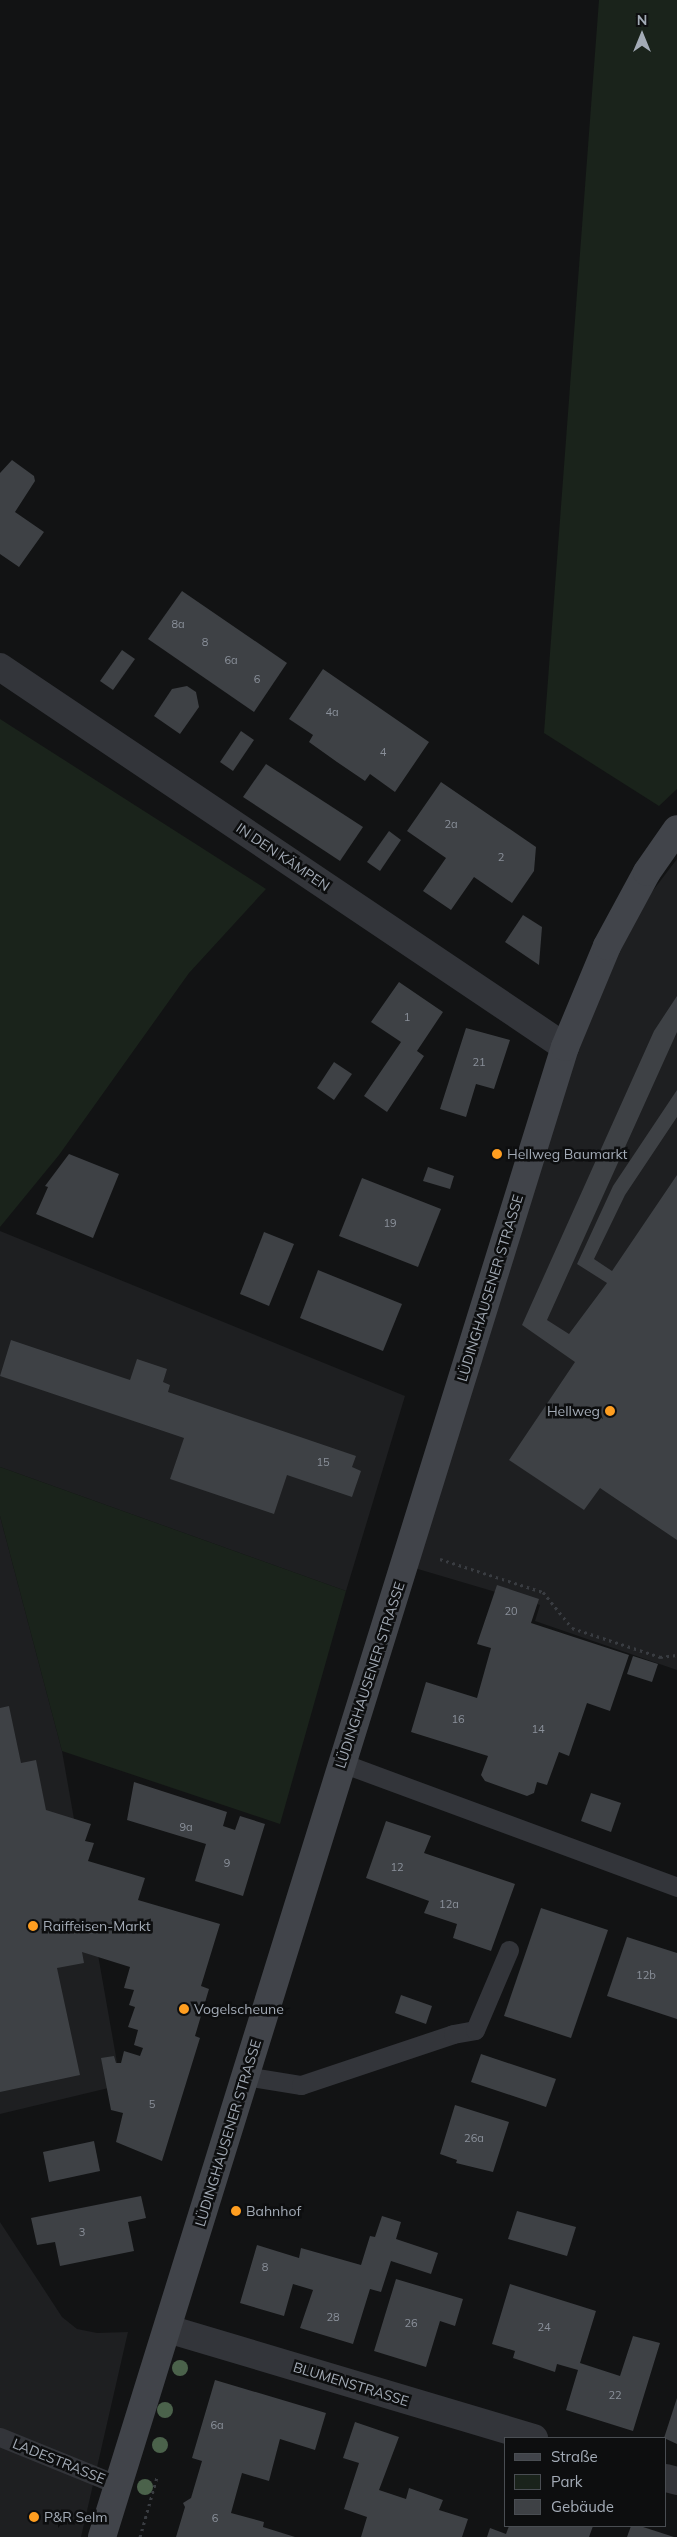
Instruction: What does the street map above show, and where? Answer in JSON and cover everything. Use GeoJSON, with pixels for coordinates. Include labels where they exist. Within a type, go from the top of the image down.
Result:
{"type":"FeatureCollection","features":[{"type":"Feature","properties":{"kind":"street","name":"IN DEN KÄMPEN"},"geometry":{"type":"LineString","coordinates":[[0,667],[565,1047]]}},
{"type":"Feature","properties":{"kind":"street","name":"LÜDINGHAUSENER STRASSE"},"geometry":{"type":"LineString","coordinates":[[102,2537],[565,1047],[607,946],[647,872],[677,829]]}},
{"type":"Feature","properties":{"kind":"street","name":"BLUMENSTRASSE"},"geometry":{"type":"LineString","coordinates":[[168,2329],[531,2437]]}},
{"type":"Feature","properties":{"kind":"lane"},"geometry":{"type":"LineString","coordinates":[[342,1763],[677,1887]]}},
{"type":"Feature","properties":{"kind":"lane"},"geometry":{"type":"LineString","coordinates":[[245,2076],[302,2085],[453,2034],[475,2030],[509,1950]]}},
{"type":"Feature","properties":{"kind":"lane","name":"LADESTRASSE"},"geometry":{"type":"LineString","coordinates":[[0,2436],[118,2485]]}},
{"type":"Feature","properties":{"kind":"path"},"geometry":{"type":"LineString","coordinates":[[410,1549],[543,1592],[572,1628],[660,1657],[677,1655]]}},
{"type":"Feature","properties":{"kind":"shaded area"},"geometry":{"type":"Polygon","coordinates":[[[677,859],[677,1670],[535,1621],[540,1605],[401,1564],[569,1037],[629,922],[677,859]]]}},
{"type":"Feature","properties":{"kind":"shaded area"},"geometry":{"type":"Polygon","coordinates":[[[0,1231],[405,1396],[346,1591],[0,1467],[0,1231]]]}},
{"type":"Feature","properties":{"kind":"shaded area"},"geometry":{"type":"Polygon","coordinates":[[[0,1516],[62,1751],[121,2085],[0,2114],[0,1516]]]}},
{"type":"Feature","properties":{"kind":"shaded area"},"geometry":{"type":"Polygon","coordinates":[[[0,2222],[62,2317],[77,2329],[97,2333],[128,2332],[81,2537],[0,2537],[0,2222]]]}},
{"type":"Feature","properties":{"kind":"green space"},"geometry":{"type":"Polygon","coordinates":[[[599,0],[677,0],[677,789],[659,806],[544,733],[599,0]]]}},
{"type":"Feature","properties":{"kind":"green space"},"geometry":{"type":"Polygon","coordinates":[[[0,719],[266,889],[189,973],[59,1155],[0,1227],[0,719]]]}},
{"type":"Feature","properties":{"kind":"green space"},"geometry":{"type":"Polygon","coordinates":[[[0,1467],[346,1591],[280,1824],[62,1751],[0,1516],[0,1467]]]}},
{"type":"Feature","properties":{"kind":"building"},"geometry":{"type":"Polygon","coordinates":[[[12,460],[34,476],[35,481],[15,512],[44,532],[19,567],[0,554],[0,473],[12,460]]]}},
{"type":"Feature","properties":{"kind":"building"},"geometry":{"type":"Polygon","coordinates":[[[182,591],[287,663],[254,712],[148,639],[182,591]]]}},
{"type":"Feature","properties":{"kind":"building"},"geometry":{"type":"Polygon","coordinates":[[[122,650],[135,659],[113,690],[100,681],[122,650]]]}},
{"type":"Feature","properties":{"kind":"building"},"geometry":{"type":"Polygon","coordinates":[[[323,669],[429,742],[395,792],[370,774],[365,781],[337,762],[309,742],[313,735],[289,719],[323,669]]]}},
{"type":"Feature","properties":{"kind":"building"},"geometry":{"type":"Polygon","coordinates":[[[187,686],[196,692],[199,707],[180,734],[154,716],[172,689],[187,686]]]}},
{"type":"Feature","properties":{"kind":"building"},"geometry":{"type":"Polygon","coordinates":[[[241,731],[254,740],[233,771],[220,762],[241,731]]]}},
{"type":"Feature","properties":{"kind":"building"},"geometry":{"type":"Polygon","coordinates":[[[266,764],[363,827],[340,861],[243,797],[266,764]]]}},
{"type":"Feature","properties":{"kind":"building"},"geometry":{"type":"Polygon","coordinates":[[[441,782],[536,847],[534,871],[512,903],[474,877],[451,910],[423,891],[446,858],[407,831],[441,782]]]}},
{"type":"Feature","properties":{"kind":"building"},"geometry":{"type":"Polygon","coordinates":[[[389,831],[401,840],[380,871],[367,862],[389,831]]]}},
{"type":"Feature","properties":{"kind":"building"},"geometry":{"type":"Polygon","coordinates":[[[523,915],[542,927],[539,965],[505,942],[523,915]]]}},
{"type":"Feature","properties":{"kind":"building"},"geometry":{"type":"Polygon","coordinates":[[[399,982],[443,1012],[417,1051],[424,1056],[387,1112],[364,1096],[401,1042],[371,1022],[399,982]]]}},
{"type":"Feature","properties":{"kind":"building","name":"Hellweg"},"geometry":{"type":"Polygon","coordinates":[[[677,996],[677,1032],[547,1320],[569,1334],[607,1283],[577,1264],[613,1186],[677,1090],[677,1117],[625,1195],[594,1259],[612,1271],[677,1175],[677,1540],[600,1488],[584,1510],[509,1460],[575,1362],[522,1325],[654,1031],[677,996]]]}},
{"type":"Feature","properties":{"kind":"building"},"geometry":{"type":"Polygon","coordinates":[[[466,1028],[510,1040],[494,1089],[476,1084],[466,1117],[440,1109],[466,1028]]]}},
{"type":"Feature","properties":{"kind":"building"},"geometry":{"type":"Polygon","coordinates":[[[334,1062],[352,1074],[334,1100],[317,1088],[334,1062]]]}},
{"type":"Feature","properties":{"kind":"building"},"geometry":{"type":"Polygon","coordinates":[[[69,1154],[119,1174],[93,1238],[36,1214],[48,1187],[45,1186],[69,1154]]]}},
{"type":"Feature","properties":{"kind":"building"},"geometry":{"type":"Polygon","coordinates":[[[428,1167],[454,1176],[450,1189],[423,1181],[428,1167]]]}},
{"type":"Feature","properties":{"kind":"building"},"geometry":{"type":"Polygon","coordinates":[[[362,1178],[441,1209],[418,1267],[339,1236],[362,1178]]]}},
{"type":"Feature","properties":{"kind":"building"},"geometry":{"type":"Polygon","coordinates":[[[264,1232],[294,1244],[269,1306],[240,1294],[264,1232]]]}},
{"type":"Feature","properties":{"kind":"building"},"geometry":{"type":"Polygon","coordinates":[[[318,1270],[402,1304],[383,1351],[300,1318],[318,1270]]]}},
{"type":"Feature","properties":{"kind":"building"},"geometry":{"type":"Polygon","coordinates":[[[11,1340],[130,1380],[137,1359],[167,1369],[163,1382],[170,1385],[168,1392],[356,1456],[352,1467],[361,1471],[352,1497],[287,1475],[274,1514],[170,1479],[184,1438],[0,1376],[11,1340]]]}},
{"type":"Feature","properties":{"kind":"building"},"geometry":{"type":"Polygon","coordinates":[[[497,1585],[539,1599],[531,1623],[629,1655],[610,1711],[587,1703],[569,1756],[559,1752],[547,1785],[537,1782],[534,1793],[527,1796],[485,1781],[481,1775],[488,1756],[411,1732],[426,1682],[477,1698],[491,1648],[477,1644],[497,1585]]]}},
{"type":"Feature","properties":{"kind":"building"},"geometry":{"type":"Polygon","coordinates":[[[633,1656],[658,1664],[652,1682],[627,1674],[633,1656]]]}},
{"type":"Feature","properties":{"kind":"building"},"geometry":{"type":"Polygon","coordinates":[[[9,1706],[21,1763],[36,1760],[46,1810],[91,1824],[85,1841],[94,1843],[88,1861],[145,1878],[138,1900],[220,1924],[201,1986],[209,1989],[195,2036],[200,2038],[162,2161],[116,2142],[123,2113],[111,2110],[101,2058],[114,2056],[116,2063],[121,2063],[124,2051],[140,2056],[143,2048],[134,2045],[138,2030],[128,2027],[135,2007],[129,2005],[134,1990],[124,1988],[130,1967],[82,1952],[84,1963],[57,1968],[80,2075],[0,2092],[0,1708],[9,1706]]]}},
{"type":"Feature","properties":{"kind":"building"},"geometry":{"type":"Polygon","coordinates":[[[134,1782],[227,1812],[223,1826],[235,1830],[240,1816],[265,1824],[243,1896],[195,1881],[206,1844],[127,1820],[134,1782]]]}},
{"type":"Feature","properties":{"kind":"building"},"geometry":{"type":"Polygon","coordinates":[[[591,1793],[621,1803],[611,1832],[581,1821],[591,1793]]]}},
{"type":"Feature","properties":{"kind":"building"},"geometry":{"type":"Polygon","coordinates":[[[386,1821],[431,1836],[424,1853],[515,1884],[491,1951],[453,1938],[457,1924],[424,1913],[429,1901],[366,1878],[386,1821]]]}},
{"type":"Feature","properties":{"kind":"building"},"geometry":{"type":"Polygon","coordinates":[[[541,1908],[608,1930],[571,2038],[504,2016],[541,1908]]]}},
{"type":"Feature","properties":{"kind":"building"},"geometry":{"type":"Polygon","coordinates":[[[627,1937],[677,1953],[677,2019],[607,1996],[627,1937]]]}},
{"type":"Feature","properties":{"kind":"building"},"geometry":{"type":"Polygon","coordinates":[[[401,1995],[432,2006],[426,2024],[395,2013],[401,1995]]]}},
{"type":"Feature","properties":{"kind":"building"},"geometry":{"type":"Polygon","coordinates":[[[481,2054],[556,2079],[546,2107],[471,2082],[481,2054]]]}},
{"type":"Feature","properties":{"kind":"building"},"geometry":{"type":"Polygon","coordinates":[[[455,2105],[509,2122],[493,2172],[456,2163],[457,2160],[440,2154],[455,2105]]]}},
{"type":"Feature","properties":{"kind":"building"},"geometry":{"type":"Polygon","coordinates":[[[94,2141],[100,2171],[49,2182],[43,2152],[94,2141]]]}},
{"type":"Feature","properties":{"kind":"building"},"geometry":{"type":"Polygon","coordinates":[[[141,2196],[146,2218],[128,2222],[134,2251],[60,2266],[55,2242],[37,2245],[31,2218],[141,2196]]]}},
{"type":"Feature","properties":{"kind":"building"},"geometry":{"type":"Polygon","coordinates":[[[517,2211],[576,2227],[567,2256],[508,2239],[517,2211]]]}},
{"type":"Feature","properties":{"kind":"building"},"geometry":{"type":"Polygon","coordinates":[[[382,2216],[401,2222],[396,2239],[438,2253],[431,2274],[391,2261],[381,2292],[370,2289],[353,2344],[300,2328],[313,2290],[293,2284],[284,2316],[240,2303],[257,2245],[299,2258],[301,2248],[361,2265],[370,2236],[375,2237],[382,2216]]]}},
{"type":"Feature","properties":{"kind":"building"},"geometry":{"type":"Polygon","coordinates":[[[396,2279],[463,2299],[455,2326],[440,2321],[426,2367],[374,2351],[396,2279]]]}},
{"type":"Feature","properties":{"kind":"building"},"geometry":{"type":"Polygon","coordinates":[[[510,2284],[596,2311],[580,2363],[620,2376],[633,2336],[660,2343],[633,2431],[566,2410],[578,2370],[557,2364],[555,2372],[513,2358],[515,2351],[492,2344],[510,2284]]]}},
{"type":"Feature","properties":{"kind":"building"},"geometry":{"type":"Polygon","coordinates":[[[215,2380],[326,2413],[315,2450],[280,2439],[269,2481],[242,2473],[231,2513],[264,2522],[263,2527],[295,2537],[176,2537],[185,2507],[183,2503],[191,2498],[202,2461],[192,2458],[215,2380]]]}},
{"type":"Feature","properties":{"kind":"building"},"geometry":{"type":"Polygon","coordinates":[[[677,2398],[677,2444],[664,2437],[677,2398]]]}},
{"type":"Feature","properties":{"kind":"building"},"geometry":{"type":"Polygon","coordinates":[[[355,2422],[399,2437],[379,2490],[406,2499],[409,2488],[443,2500],[439,2510],[468,2519],[462,2537],[361,2537],[367,2517],[344,2509],[359,2463],[343,2458],[355,2422]]]}},
{"type":"Feature","properties":{"kind":"building"},"geometry":{"type":"Polygon","coordinates":[[[509,2527],[593,2527],[589,2537],[487,2537],[490,2528],[506,2534],[509,2527]]]}},
{"type":"Feature","properties":{"kind":"building"},"geometry":{"type":"Polygon","coordinates":[[[631,2527],[643,2527],[674,2537],[627,2537],[631,2527]]]}},
{"type":"Feature","properties":{"kind":"place","name":"Hellweg Baumarkt"},"geometry":{"type":"Point","coordinates":[497,1154]}},
{"type":"Feature","properties":{"kind":"place","name":"Hellweg"},"geometry":{"type":"Point","coordinates":[610,1411]}},
{"type":"Feature","properties":{"kind":"place","name":"Raiffeisen-Markt"},"geometry":{"type":"Point","coordinates":[33,1926]}},
{"type":"Feature","properties":{"kind":"place","name":"Vogelscheune"},"geometry":{"type":"Point","coordinates":[184,2009]}},
{"type":"Feature","properties":{"kind":"place","name":"Bahnhof"},"geometry":{"type":"Point","coordinates":[236,2211]}},
{"type":"Feature","properties":{"kind":"place","name":"P&R Selm"},"geometry":{"type":"Point","coordinates":[34,2517]}}]}
